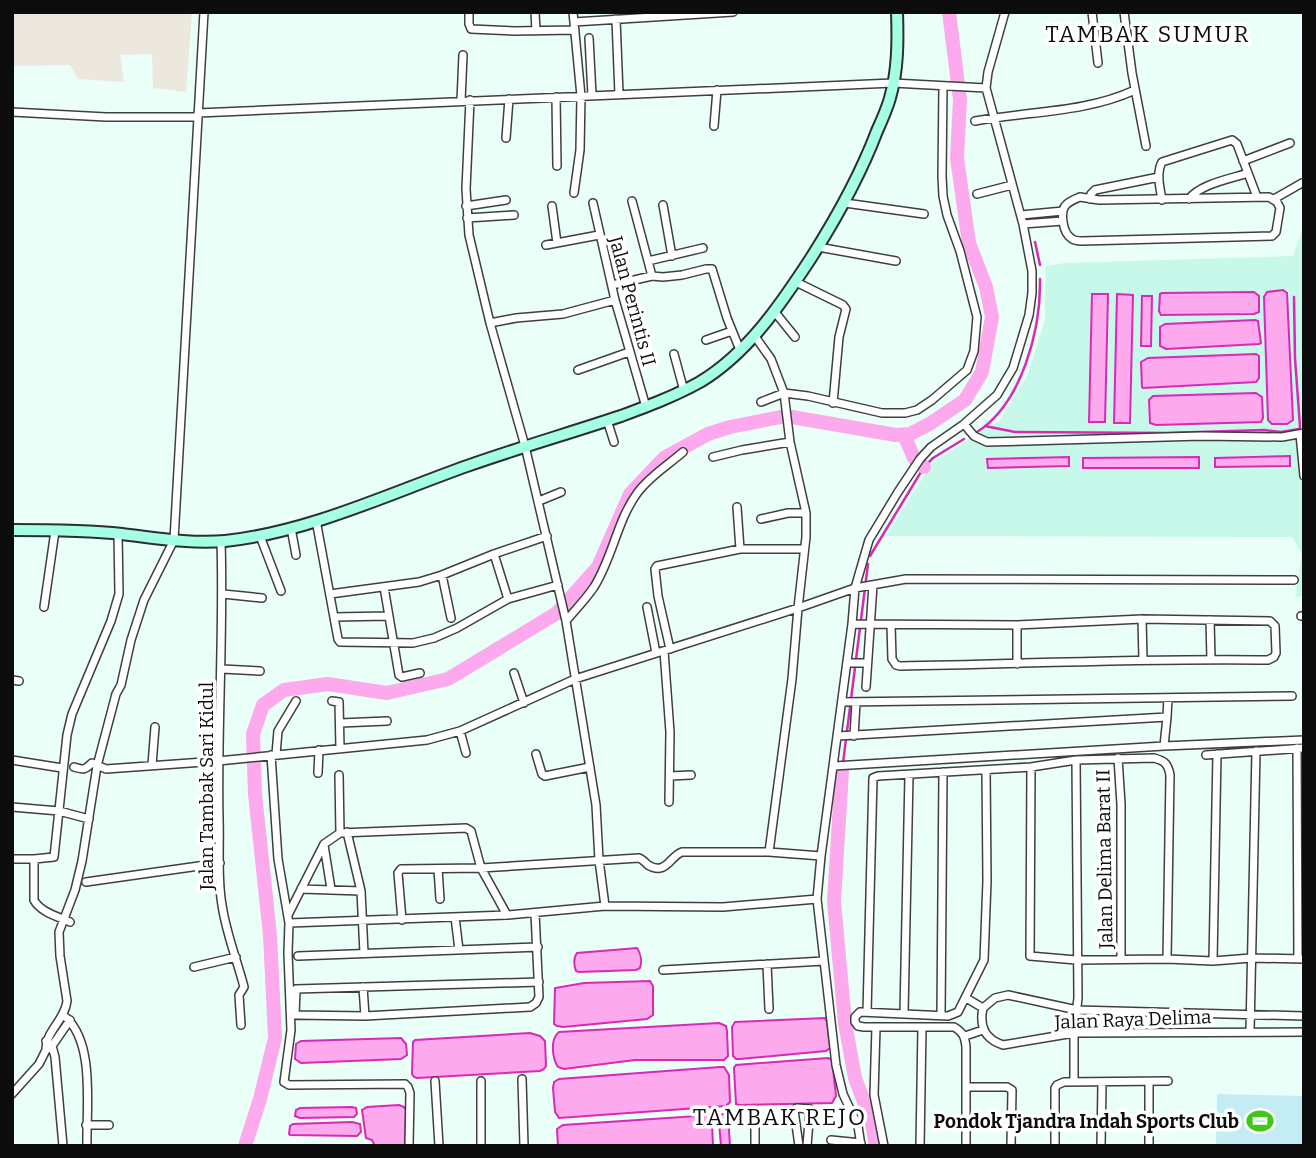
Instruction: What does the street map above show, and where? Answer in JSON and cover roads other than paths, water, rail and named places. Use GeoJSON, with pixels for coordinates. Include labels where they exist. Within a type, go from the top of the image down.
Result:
{"type":"FeatureCollection","features":[{"type":"Feature","properties":{"kind":"street"},"geometry":{"type":"LineString","coordinates":[[12,1094],[39,1063],[66,1017],[68,978],[59,939],[77,883],[97,766],[144,600],[174,540],[204,12]]}},
{"type":"Feature","properties":{"kind":"street"},"geometry":{"type":"LineString","coordinates":[[469,12],[471,29],[536,31],[644,15],[733,12]]}},
{"type":"Feature","properties":{"kind":"street"},"geometry":{"type":"LineString","coordinates":[[535,12],[536,31]]}},
{"type":"Feature","properties":{"kind":"street"},"geometry":{"type":"LineString","coordinates":[[573,12],[582,96],[580,150],[574,193]]}},
{"type":"Feature","properties":{"kind":"street"},"geometry":{"type":"LineString","coordinates":[[12,530],[55,530],[174,540],[221,541],[260,536],[316,520],[646,407],[703,380],[740,350],[774,311],[796,282],[845,203],[870,150],[890,98],[896,60],[897,12]]}},
{"type":"Feature","properties":{"kind":"street"},"geometry":{"type":"LineString","coordinates":[[831,1140],[861,1144],[858,1126],[843,1094],[838,1072],[817,899],[821,856],[846,736],[857,663],[869,540],[918,462],[931,447],[969,430],[997,395],[1018,354],[1029,315],[1032,271],[1021,215],[986,88],[1005,12]]}},
{"type":"Feature","properties":{"kind":"street"},"geometry":{"type":"LineString","coordinates":[[1093,12],[1098,63]]}},
{"type":"Feature","properties":{"kind":"street"},"geometry":{"type":"LineString","coordinates":[[1124,12],[1146,146]]}},
{"type":"Feature","properties":{"kind":"street"},"geometry":{"type":"LineString","coordinates":[[616,19],[619,94]]}},
{"type":"Feature","properties":{"kind":"street"},"geometry":{"type":"LineString","coordinates":[[589,38],[592,95]]}},
{"type":"Feature","properties":{"kind":"street"},"geometry":{"type":"LineString","coordinates":[[461,101],[463,55]]}},
{"type":"Feature","properties":{"kind":"street"},"geometry":{"type":"LineString","coordinates":[[12,112],[106,117],[198,115],[470,100],[893,83],[986,88]]}},
{"type":"Feature","properties":{"kind":"street"},"geometry":{"type":"LineString","coordinates":[[761,401],[784,396],[808,396],[882,412],[905,413],[917,410],[967,370],[974,351],[977,317],[943,196],[946,85]]}},
{"type":"Feature","properties":{"kind":"street"},"geometry":{"type":"LineString","coordinates":[[714,126],[717,90]]}},
{"type":"Feature","properties":{"kind":"street"},"geometry":{"type":"LineString","coordinates":[[975,121],[1079,107],[1113,99],[1135,90]]}},
{"type":"Feature","properties":{"kind":"street"},"geometry":{"type":"LineString","coordinates":[[556,97],[557,166]]}},
{"type":"Feature","properties":{"kind":"street"},"geometry":{"type":"LineString","coordinates":[[506,138],[509,99]]}},
{"type":"Feature","properties":{"kind":"street"},"geometry":{"type":"LineString","coordinates":[[470,100],[466,206],[469,235],[490,323],[526,446],[565,618],[597,812],[605,906]]}},
{"type":"Feature","properties":{"kind":"street"},"geometry":{"type":"LineString","coordinates":[[1162,200],[1159,166],[1162,162],[1231,140],[1236,142],[1256,197]]}},
{"type":"Feature","properties":{"kind":"street"},"geometry":{"type":"LineString","coordinates":[[1243,161],[1290,143]]}},
{"type":"Feature","properties":{"kind":"street"},"geometry":{"type":"LineString","coordinates":[[1189,199],[1202,188],[1248,173]]}},
{"type":"Feature","properties":{"kind":"street"},"geometry":{"type":"LineString","coordinates":[[1090,199],[1095,190],[1159,177]]}},
{"type":"Feature","properties":{"kind":"street"},"geometry":{"type":"LineString","coordinates":[[1274,200],[1302,183]]}},
{"type":"Feature","properties":{"kind":"street"},"geometry":{"type":"LineString","coordinates":[[978,194],[1012,185]]}},
{"type":"Feature","properties":{"kind":"street"},"geometry":{"type":"LineString","coordinates":[[1080,197],[1162,200],[1256,197],[1269,197],[1277,202],[1280,208],[1276,232],[1272,236],[1082,241],[1068,237],[1063,220],[1066,204],[1080,197]]}},
{"type":"Feature","properties":{"kind":"street"},"geometry":{"type":"LineString","coordinates":[[466,206],[506,200]]}},
{"type":"Feature","properties":{"kind":"street"},"geometry":{"type":"LineString","coordinates":[[632,201],[652,275]]}},
{"type":"Feature","properties":{"kind":"street","name":"Jalan Perintis II"},"geometry":{"type":"LineString","coordinates":[[593,203],[615,300],[646,407]]}},
{"type":"Feature","properties":{"kind":"street"},"geometry":{"type":"LineString","coordinates":[[845,203],[925,214]]}},
{"type":"Feature","properties":{"kind":"street"},"geometry":{"type":"LineString","coordinates":[[663,205],[672,256]]}},
{"type":"Feature","properties":{"kind":"street"},"geometry":{"type":"LineString","coordinates":[[552,206],[557,243]]}},
{"type":"Feature","properties":{"kind":"street"},"geometry":{"type":"LineString","coordinates":[[1021,215],[1063,212]]}},
{"type":"Feature","properties":{"kind":"street"},"geometry":{"type":"LineString","coordinates":[[467,218],[514,215]]}},
{"type":"Feature","properties":{"kind":"street"},"geometry":{"type":"LineString","coordinates":[[1023,224],[1063,220]]}},
{"type":"Feature","properties":{"kind":"street"},"geometry":{"type":"LineString","coordinates":[[546,245],[599,235]]}},
{"type":"Feature","properties":{"kind":"street"},"geometry":{"type":"LineString","coordinates":[[818,247],[896,261]]}},
{"type":"Feature","properties":{"kind":"street"},"geometry":{"type":"LineString","coordinates":[[648,261],[703,248]]}},
{"type":"Feature","properties":{"kind":"street"},"geometry":{"type":"LineString","coordinates":[[612,285],[652,275],[671,276],[712,269],[740,350]]}},
{"type":"Feature","properties":{"kind":"street"},"geometry":{"type":"LineString","coordinates":[[796,282],[846,309],[839,337],[834,403]]}},
{"type":"Feature","properties":{"kind":"street"},"geometry":{"type":"LineString","coordinates":[[490,323],[516,317],[564,314],[615,300]]}},
{"type":"Feature","properties":{"kind":"street"},"geometry":{"type":"LineString","coordinates":[[774,311],[795,337]]}},
{"type":"Feature","properties":{"kind":"street"},"geometry":{"type":"LineString","coordinates":[[706,341],[732,331]]}},
{"type":"Feature","properties":{"kind":"street"},"geometry":{"type":"LineString","coordinates":[[754,335],[771,359],[784,396],[790,442],[806,513],[792,679],[769,852]]}},
{"type":"Feature","properties":{"kind":"street"},"geometry":{"type":"LineString","coordinates":[[578,370],[629,352]]}},
{"type":"Feature","properties":{"kind":"street"},"geometry":{"type":"LineString","coordinates":[[674,354],[684,391]]}},
{"type":"Feature","properties":{"kind":"street"},"geometry":{"type":"LineString","coordinates":[[607,420],[614,442]]}},
{"type":"Feature","properties":{"kind":"street"},"geometry":{"type":"LineString","coordinates":[[969,430],[987,442],[1302,434],[1304,476]]}},
{"type":"Feature","properties":{"kind":"street"},"geometry":{"type":"LineString","coordinates":[[713,457],[790,442]]}},
{"type":"Feature","properties":{"kind":"street"},"geometry":{"type":"LineString","coordinates":[[565,618],[594,587],[629,505],[648,480],[683,452]]}},
{"type":"Feature","properties":{"kind":"street"},"geometry":{"type":"LineString","coordinates":[[539,500],[561,492]]}},
{"type":"Feature","properties":{"kind":"street"},"geometry":{"type":"LineString","coordinates":[[737,507],[740,549]]}},
{"type":"Feature","properties":{"kind":"street"},"geometry":{"type":"LineString","coordinates":[[761,519],[788,513],[806,513]]}},
{"type":"Feature","properties":{"kind":"street"},"geometry":{"type":"LineString","coordinates":[[316,520],[338,641],[412,643],[434,638],[508,600],[558,586]]}},
{"type":"Feature","properties":{"kind":"street"},"geometry":{"type":"LineString","coordinates":[[291,528],[296,555]]}},
{"type":"Feature","properties":{"kind":"street"},"geometry":{"type":"LineString","coordinates":[[44,607],[55,530]]}},
{"type":"Feature","properties":{"kind":"street"},"geometry":{"type":"LineString","coordinates":[[12,859],[54,857],[62,768],[72,713],[118,601],[118,534]]}},
{"type":"Feature","properties":{"kind":"street"},"geometry":{"type":"LineString","coordinates":[[260,536],[281,591]]}},
{"type":"Feature","properties":{"kind":"street"},"geometry":{"type":"LineString","coordinates":[[330,594],[408,585],[442,576],[547,536]]}},
{"type":"Feature","properties":{"kind":"street","name":"Jalan Tambak Sari Kidul"},"geometry":{"type":"LineString","coordinates":[[221,541],[222,669],[218,761],[220,863],[222,906],[244,987],[239,995],[241,1025]]}},
{"type":"Feature","properties":{"kind":"street"},"geometry":{"type":"LineString","coordinates":[[669,802],[670,732],[656,568],[740,549],[804,549]]}},
{"type":"Feature","properties":{"kind":"street"},"geometry":{"type":"LineString","coordinates":[[494,554],[508,600]]}},
{"type":"Feature","properties":{"kind":"street"},"geometry":{"type":"LineString","coordinates":[[442,576],[452,618]]}},
{"type":"Feature","properties":{"kind":"street"},"geometry":{"type":"LineString","coordinates":[[74,767],[84,769],[92,763],[106,769],[218,761],[427,740],[460,731],[575,679],[864,586],[906,579],[1294,580]]}},
{"type":"Feature","properties":{"kind":"street"},"geometry":{"type":"LineString","coordinates":[[864,586],[857,663],[866,687]]}},
{"type":"Feature","properties":{"kind":"street"},"geometry":{"type":"LineString","coordinates":[[384,587],[399,675],[402,677],[420,673]]}},
{"type":"Feature","properties":{"kind":"street"},"geometry":{"type":"LineString","coordinates":[[223,594],[262,598]]}},
{"type":"Feature","properties":{"kind":"street"},"geometry":{"type":"LineString","coordinates":[[647,607],[663,651]]}},
{"type":"Feature","properties":{"kind":"street"},"geometry":{"type":"LineString","coordinates":[[334,617],[388,616]]}},
{"type":"Feature","properties":{"kind":"street"},"geometry":{"type":"LineString","coordinates":[[862,624],[1017,625],[1142,620],[1273,622],[1276,653],[1268,660],[896,665],[892,659],[891,625]]}},
{"type":"Feature","properties":{"kind":"street"},"geometry":{"type":"LineString","coordinates":[[1142,620],[1143,660]]}},
{"type":"Feature","properties":{"kind":"street"},"geometry":{"type":"LineString","coordinates":[[1210,620],[1211,659]]}},
{"type":"Feature","properties":{"kind":"street"},"geometry":{"type":"LineString","coordinates":[[1017,625],[1017,664]]}},
{"type":"Feature","properties":{"kind":"street"},"geometry":{"type":"LineString","coordinates":[[222,669],[260,671]]}},
{"type":"Feature","properties":{"kind":"street"},"geometry":{"type":"LineString","coordinates":[[514,673],[524,703]]}},
{"type":"Feature","properties":{"kind":"street"},"geometry":{"type":"LineString","coordinates":[[850,703],[1292,696]]}},
{"type":"Feature","properties":{"kind":"street"},"geometry":{"type":"LineString","coordinates":[[1164,746],[1168,698]]}},
{"type":"Feature","properties":{"kind":"street"},"geometry":{"type":"LineString","coordinates":[[296,701],[278,732],[270,755],[278,859],[288,919],[291,1030],[285,1084],[405,1084],[410,1093],[409,1146]]}},
{"type":"Feature","properties":{"kind":"street"},"geometry":{"type":"LineString","coordinates":[[331,701],[339,702],[340,748]]}},
{"type":"Feature","properties":{"kind":"street"},"geometry":{"type":"LineString","coordinates":[[846,736],[850,703]]}},
{"type":"Feature","properties":{"kind":"street"},"geometry":{"type":"LineString","coordinates":[[846,736],[1167,717]]}},
{"type":"Feature","properties":{"kind":"street"},"geometry":{"type":"LineString","coordinates":[[340,723],[387,720]]}},
{"type":"Feature","properties":{"kind":"street"},"geometry":{"type":"LineString","coordinates":[[152,765],[155,727]]}},
{"type":"Feature","properties":{"kind":"street"},"geometry":{"type":"LineString","coordinates":[[460,731],[466,753]]}},
{"type":"Feature","properties":{"kind":"street"},"geometry":{"type":"LineString","coordinates":[[839,766],[1304,740]]}},
{"type":"Feature","properties":{"kind":"street"},"geometry":{"type":"LineString","coordinates":[[1031,767],[1030,957],[1076,960],[1301,959],[1300,748],[1206,755]]}},
{"type":"Feature","properties":{"kind":"street"},"geometry":{"type":"LineString","coordinates":[[318,773],[319,750]]}},
{"type":"Feature","properties":{"kind":"street"},"geometry":{"type":"LineString","coordinates":[[1250,1031],[1256,751]]}},
{"type":"Feature","properties":{"kind":"street"},"geometry":{"type":"LineString","coordinates":[[536,754],[545,776],[590,766]]}},
{"type":"Feature","properties":{"kind":"street"},"geometry":{"type":"LineString","coordinates":[[1213,961],[1217,754]]}},
{"type":"Feature","properties":{"kind":"street","name":"Jalan Delima Barat II"},"geometry":{"type":"LineString","coordinates":[[1118,758],[1121,804],[1121,959]]}},
{"type":"Feature","properties":{"kind":"street"},"geometry":{"type":"LineString","coordinates":[[12,760],[62,768]]}},
{"type":"Feature","properties":{"kind":"street"},"geometry":{"type":"LineString","coordinates":[[867,1012],[873,778],[1031,767],[1076,760],[1162,760],[1168,766],[1170,775],[1167,959]]}},
{"type":"Feature","properties":{"kind":"street"},"geometry":{"type":"LineString","coordinates":[[1074,1082],[1077,1010],[1076,760]]}},
{"type":"Feature","properties":{"kind":"street"},"geometry":{"type":"LineString","coordinates":[[966,1146],[965,1036],[960,1030],[954,1027],[861,1027],[855,1022],[856,1014],[860,1012],[954,1015],[966,998],[984,960],[987,881],[986,769]]}},
{"type":"Feature","properties":{"kind":"street"},"geometry":{"type":"LineString","coordinates":[[941,1015],[943,772]]}},
{"type":"Feature","properties":{"kind":"street"},"geometry":{"type":"LineString","coordinates":[[339,775],[344,832],[361,891],[364,953]]}},
{"type":"Feature","properties":{"kind":"street"},"geometry":{"type":"LineString","coordinates":[[670,776],[691,775]]}},
{"type":"Feature","properties":{"kind":"street"},"geometry":{"type":"LineString","coordinates":[[904,1013],[909,775]]}},
{"type":"Feature","properties":{"kind":"street"},"geometry":{"type":"LineString","coordinates":[[12,807],[59,811],[89,819]]}},
{"type":"Feature","properties":{"kind":"street"},"geometry":{"type":"LineString","coordinates":[[288,919],[324,844],[344,832],[469,829],[481,868],[508,915]]}},
{"type":"Feature","properties":{"kind":"street"},"geometry":{"type":"LineString","coordinates":[[324,844],[331,889]]}},
{"type":"Feature","properties":{"kind":"street"},"geometry":{"type":"LineString","coordinates":[[402,920],[398,873],[401,869],[481,868],[639,858],[660,868],[682,852],[769,852],[821,856]]}},
{"type":"Feature","properties":{"kind":"street"},"geometry":{"type":"LineString","coordinates":[[34,859],[35,903],[67,920]]}},
{"type":"Feature","properties":{"kind":"street"},"geometry":{"type":"LineString","coordinates":[[86,882],[220,863]]}},
{"type":"Feature","properties":{"kind":"street"},"geometry":{"type":"LineString","coordinates":[[438,869],[440,900]]}},
{"type":"Feature","properties":{"kind":"street"},"geometry":{"type":"LineString","coordinates":[[301,889],[361,891]]}},
{"type":"Feature","properties":{"kind":"street"},"geometry":{"type":"LineString","coordinates":[[288,919],[402,920],[508,915],[605,906],[723,906],[817,899]]}},
{"type":"Feature","properties":{"kind":"street"},"geometry":{"type":"LineString","coordinates":[[535,913],[540,997],[530,1007],[365,1016],[295,1015],[296,989],[539,982]]}},
{"type":"Feature","properties":{"kind":"street"},"geometry":{"type":"LineString","coordinates":[[456,917],[459,950]]}},
{"type":"Feature","properties":{"kind":"street"},"geometry":{"type":"LineString","coordinates":[[298,956],[538,947]]}},
{"type":"Feature","properties":{"kind":"street"},"geometry":{"type":"LineString","coordinates":[[194,967],[236,957]]}},
{"type":"Feature","properties":{"kind":"street"},"geometry":{"type":"LineString","coordinates":[[663,970],[824,961]]}},
{"type":"Feature","properties":{"kind":"street"},"geometry":{"type":"LineString","coordinates":[[767,964],[769,1009]]}},
{"type":"Feature","properties":{"kind":"street"},"geometry":{"type":"LineString","coordinates":[[363,987],[365,1016]]}},
{"type":"Feature","properties":{"kind":"street","name":"Jalan Raya Delima"},"geometry":{"type":"LineString","coordinates":[[983,1008],[995,998],[1008,995],[1077,1010],[1304,1016]]}},
{"type":"Feature","properties":{"kind":"street"},"geometry":{"type":"LineString","coordinates":[[965,1036],[983,1030],[983,1008],[966,998]]}},
{"type":"Feature","properties":{"kind":"street"},"geometry":{"type":"LineString","coordinates":[[66,1017],[77,1031],[83,1052],[88,1094],[87,1146]]}},
{"type":"Feature","properties":{"kind":"street"},"geometry":{"type":"LineString","coordinates":[[876,1027],[874,1095],[884,1146]]}},
{"type":"Feature","properties":{"kind":"street"},"geometry":{"type":"LineString","coordinates":[[920,1146],[922,1027]]}},
{"type":"Feature","properties":{"kind":"street","name":"Jalan Raya Delima"},"geometry":{"type":"LineString","coordinates":[[983,1030],[994,1042],[1003,1045],[1074,1034],[1304,1032]]}},
{"type":"Feature","properties":{"kind":"street"},"geometry":{"type":"LineString","coordinates":[[48,1046],[57,1070],[63,1146]]}},
{"type":"Feature","properties":{"kind":"street"},"geometry":{"type":"LineString","coordinates":[[522,1079],[524,1146]]}},
{"type":"Feature","properties":{"kind":"street"},"geometry":{"type":"LineString","coordinates":[[435,1081],[439,1146]]}},
{"type":"Feature","properties":{"kind":"street"},"geometry":{"type":"LineString","coordinates":[[481,1081],[481,1146]]}},
{"type":"Feature","properties":{"kind":"street"},"geometry":{"type":"LineString","coordinates":[[1055,1146],[1057,1085],[1064,1082],[1168,1081]]}},
{"type":"Feature","properties":{"kind":"street"},"geometry":{"type":"LineString","coordinates":[[1149,1082],[1149,1146]]}},
{"type":"Feature","properties":{"kind":"street"},"geometry":{"type":"LineString","coordinates":[[1101,1146],[1102,1083]]}},
{"type":"Feature","properties":{"kind":"street"},"geometry":{"type":"LineString","coordinates":[[966,1087],[1007,1087],[1012,1090],[1011,1146]]}},
{"type":"Feature","properties":{"kind":"street"},"geometry":{"type":"LineString","coordinates":[[799,1146],[794,1110],[797,1108],[808,1108],[810,1111],[807,1146]]}},
{"type":"Feature","properties":{"kind":"street"},"geometry":{"type":"LineString","coordinates":[[755,1112],[755,1146]]}},
{"type":"Feature","properties":{"kind":"street"},"geometry":{"type":"LineString","coordinates":[[86,1125],[109,1125]]}},
{"type":"Feature","properties":{"kind":"waterway"},"geometry":{"type":"LineString","coordinates":[[245,1146],[275,1038],[270,935],[255,794],[253,734],[263,705],[284,690],[328,684],[387,693],[448,679],[557,613],[598,567],[630,494],[664,458],[708,434],[786,416],[896,435],[910,434],[965,400],[982,372],[992,317],[986,287],[969,243],[957,158],[960,100],[949,12]]}},
{"type":"Feature","properties":{"kind":"waterway"},"geometry":{"type":"LineString","coordinates":[[1035,242],[1040,265]]}},
{"type":"Feature","properties":{"kind":"waterway"},"geometry":{"type":"LineString","coordinates":[[977,432],[993,419],[1006,403],[1026,364],[1037,320],[1040,279]]}},
{"type":"Feature","properties":{"kind":"waterway"},"geometry":{"type":"LineString","coordinates":[[985,426],[1015,432],[1281,432],[1299,429],[1294,297]]}},
{"type":"Feature","properties":{"kind":"waterway"},"geometry":{"type":"LineString","coordinates":[[904,435],[914,458],[924,467]]}},
{"type":"Feature","properties":{"kind":"waterway"},"geometry":{"type":"LineString","coordinates":[[870,556],[924,467],[933,458],[964,439]]}},
{"type":"Feature","properties":{"kind":"waterway"},"geometry":{"type":"LineString","coordinates":[[842,771],[868,564]]}},
{"type":"Feature","properties":{"kind":"waterway"},"geometry":{"type":"LineString","coordinates":[[842,771],[834,901],[845,1023],[855,1078],[872,1123],[876,1146]]}},
{"type":"Feature","properties":{"kind":"place","name":"Pondok Tjandra Indah Sports Club"},"geometry":{"type":"Point","coordinates":[1260,1121]}},
{"type":"Feature","properties":{"kind":"district","name":"TAMBAK SUMUR"},"geometry":{"type":"Point","coordinates":[1148,34]}},
{"type":"Feature","properties":{"kind":"district","name":"TAMBAK REJO"},"geometry":{"type":"Point","coordinates":[780,1117]}}]}
